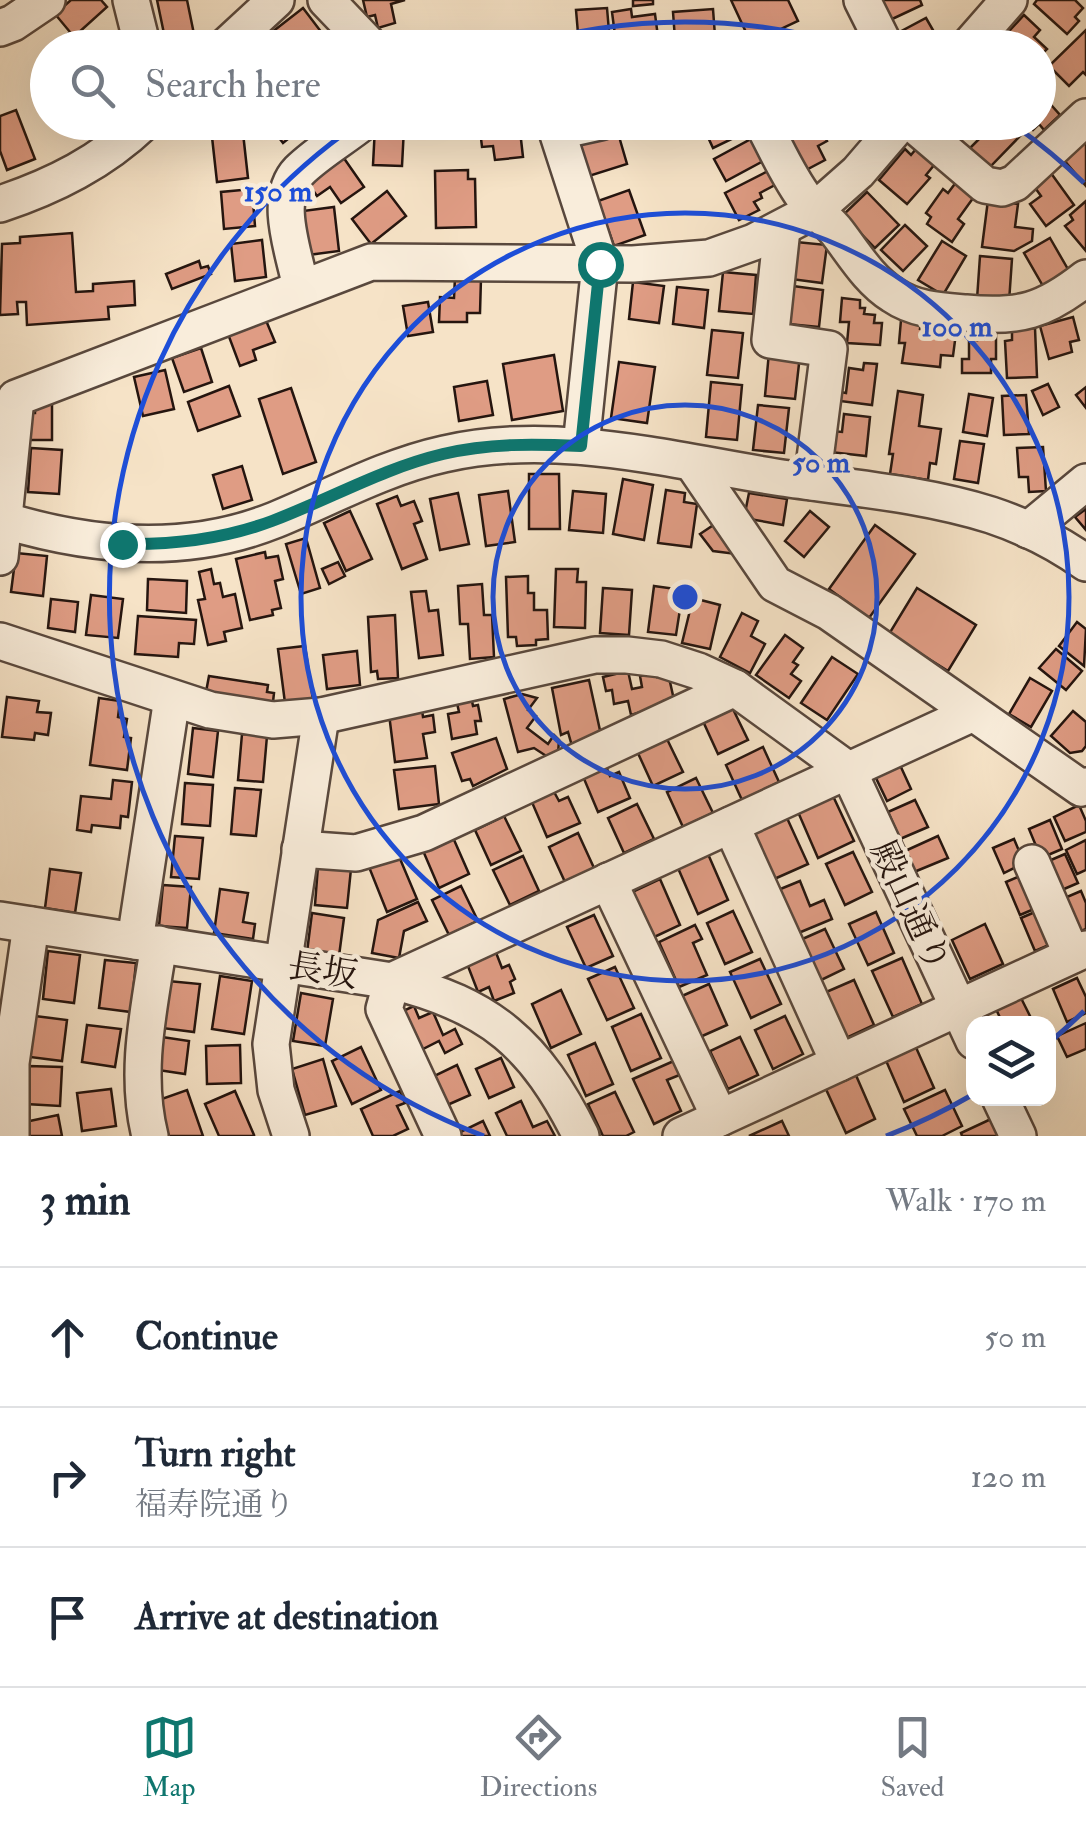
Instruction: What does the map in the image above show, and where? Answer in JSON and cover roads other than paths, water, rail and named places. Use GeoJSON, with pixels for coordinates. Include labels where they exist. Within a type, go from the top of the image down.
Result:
{"type":"FeatureCollection","features":[{"type":"Feature","properties":{"kind":"street"},"geometry":{"type":"LineString","coordinates":[[131,0],[138,30]]}},
{"type":"Feature","properties":{"kind":"street"},"geometry":{"type":"LineString","coordinates":[[244,30],[276,0]]}},
{"type":"Feature","properties":{"kind":"street"},"geometry":{"type":"LineString","coordinates":[[326,0],[355,30]]}},
{"type":"Feature","properties":{"kind":"street"},"geometry":{"type":"LineString","coordinates":[[862,0],[877,30]]}},
{"type":"Feature","properties":{"kind":"street"},"geometry":{"type":"LineString","coordinates":[[983,30],[1010,0]]}},
{"type":"Feature","properties":{"kind":"street"},"geometry":{"type":"LineString","coordinates":[[0,28],[43,1]]}},
{"type":"Feature","properties":{"kind":"street"},"geometry":{"type":"LineString","coordinates":[[932,140],[985,185],[1002,188],[1015,183],[1086,117]]}},
{"type":"Feature","properties":{"kind":"street"},"geometry":{"type":"LineString","coordinates":[[0,204],[39,191],[88,166],[121,140]]}},
{"type":"Feature","properties":{"kind":"street"},"geometry":{"type":"LineString","coordinates":[[301,288],[285,206],[288,188],[297,172],[339,140]]}},
{"type":"Feature","properties":{"kind":"street"},"geometry":{"type":"LineString","coordinates":[[560,140],[600,264],[581,446]]}},
{"type":"Feature","properties":{"kind":"street"},"geometry":{"type":"LineString","coordinates":[[772,140],[803,197],[832,224],[874,281],[894,297],[924,309],[1015,314],[1050,304],[1086,278]]}},
{"type":"Feature","properties":{"kind":"street"},"geometry":{"type":"LineString","coordinates":[[0,557],[16,398],[371,262],[669,264],[709,258],[782,229],[815,210],[858,172],[886,140]]}},
{"type":"Feature","properties":{"kind":"street"},"geometry":{"type":"LineString","coordinates":[[782,229],[770,340],[829,349],[812,482]]}},
{"type":"Feature","properties":{"kind":"street"},"geometry":{"type":"LineString","coordinates":[[2,520],[83,540],[154,544],[194,541],[271,522],[395,468],[442,454],[516,444],[581,446],[951,504],[1028,530],[1086,563]]}},
{"type":"Feature","properties":{"kind":"street"},"geometry":{"type":"LineString","coordinates":[[694,464],[775,584],[829,612],[1081,788],[1086,786]]}},
{"type":"Feature","properties":{"kind":"street"},"geometry":{"type":"LineString","coordinates":[[1028,530],[1086,482]]}},
{"type":"Feature","properties":{"kind":"street"},"geometry":{"type":"LineString","coordinates":[[0,641],[172,698],[243,718],[273,720],[321,716],[595,655],[661,659],[734,688],[848,770]]}},
{"type":"Feature","properties":{"kind":"street"},"geometry":{"type":"LineString","coordinates":[[300,849],[356,853],[424,833],[734,688]]}},
{"type":"Feature","properties":{"kind":"street"},"geometry":{"type":"LineString","coordinates":[[150,1136],[141,1091],[147,943],[172,698]]}},
{"type":"Feature","properties":{"kind":"street"},"geometry":{"type":"LineString","coordinates":[[443,1136],[384,1008],[392,981],[972,713]]}},
{"type":"Feature","properties":{"kind":"street"},"geometry":{"type":"LineString","coordinates":[[291,1136],[276,1090],[271,1044],[321,716]]}},
{"type":"Feature","properties":{"kind":"street","name":"殿山通り"},"geometry":{"type":"LineString","coordinates":[[848,770],[966,1024]]}},
{"type":"Feature","properties":{"kind":"street"},"geometry":{"type":"LineString","coordinates":[[731,825],[839,1063]]}},
{"type":"Feature","properties":{"kind":"street"},"geometry":{"type":"LineString","coordinates":[[682,1136],[1079,952],[1032,863]]}},
{"type":"Feature","properties":{"kind":"street"},"geometry":{"type":"LineString","coordinates":[[608,881],[720,1118]]}},
{"type":"Feature","properties":{"kind":"street"},"geometry":{"type":"LineString","coordinates":[[11,1136],[6,1062],[16,923]]}},
{"type":"Feature","properties":{"kind":"street","name":"長坂"},"geometry":{"type":"LineString","coordinates":[[16,923],[392,981],[447,997],[474,1009],[540,1064],[581,1136]]}},
{"type":"Feature","properties":{"kind":"street"},"geometry":{"type":"LineString","coordinates":[[1004,1106],[1018,1136]]}}]}
